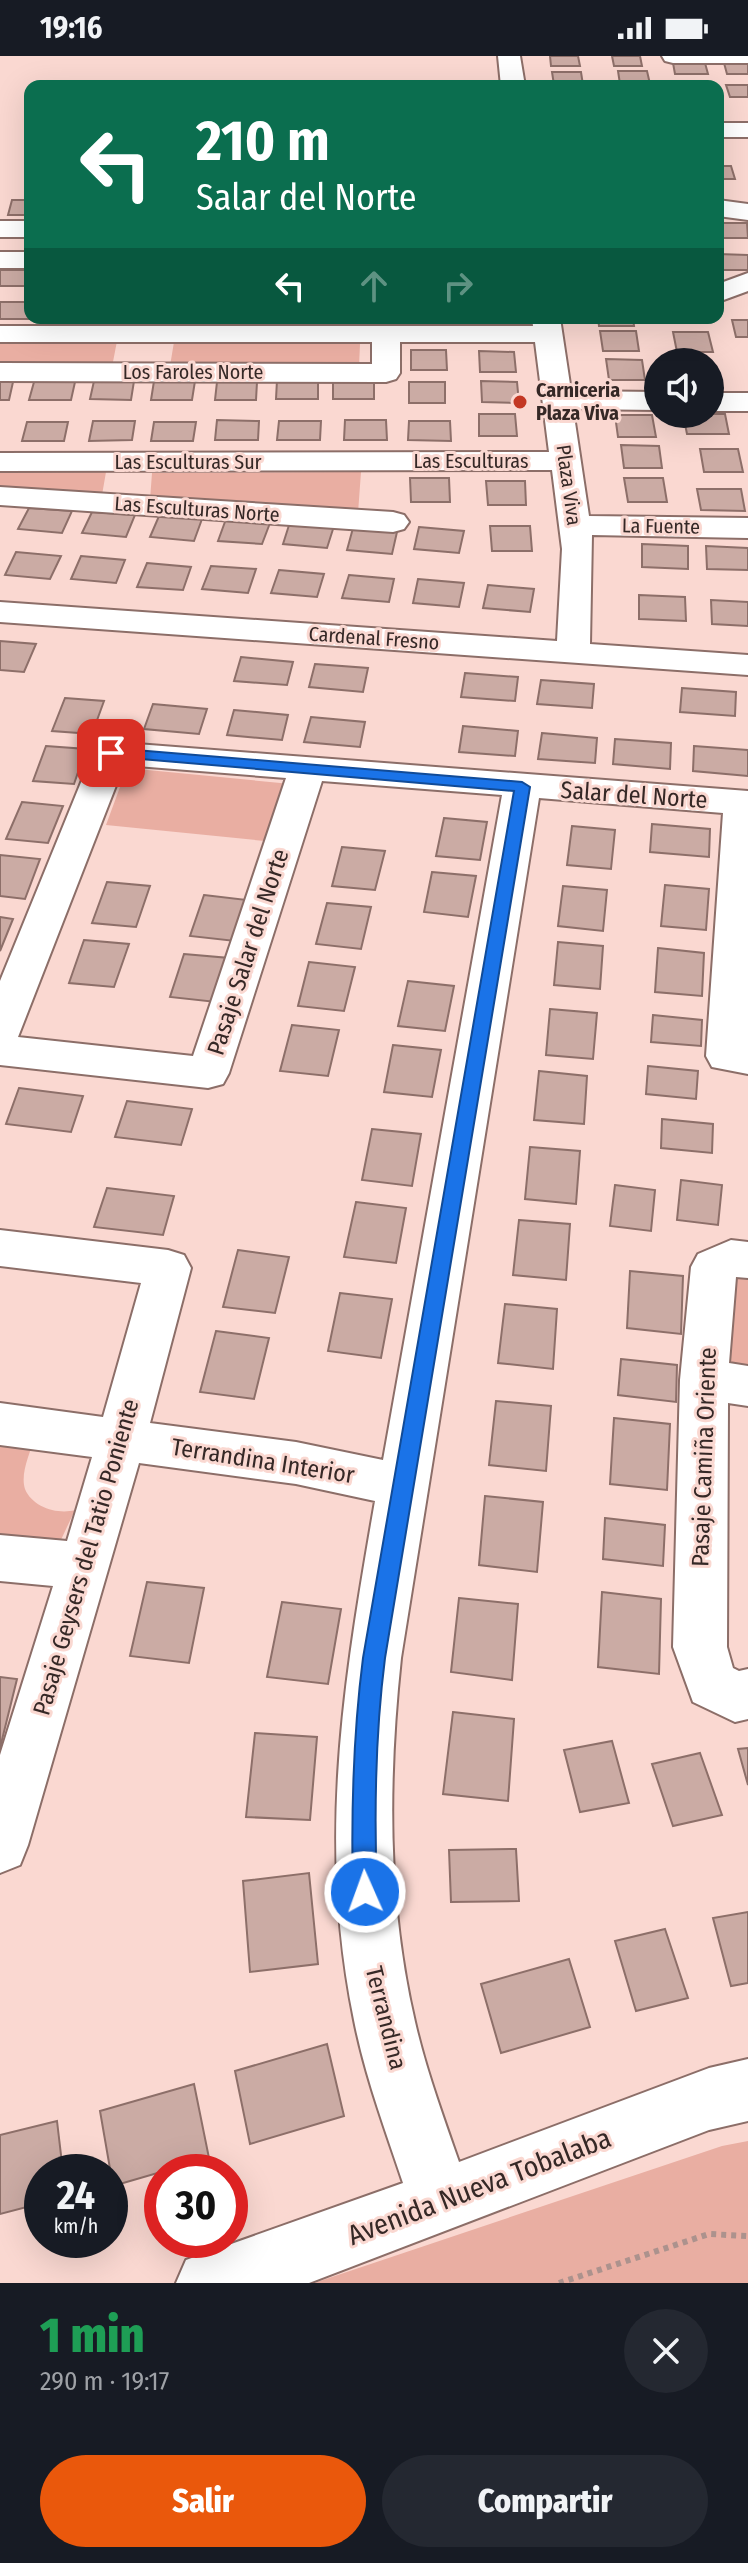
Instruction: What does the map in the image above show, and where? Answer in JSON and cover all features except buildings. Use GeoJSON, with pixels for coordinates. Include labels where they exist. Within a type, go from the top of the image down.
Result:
{"type":"FeatureCollection","features":[{"type":"Feature","properties":{"kind":"street"},"geometry":{"type":"LineString","coordinates":[[509,56],[512,80]]}},
{"type":"Feature","properties":{"kind":"street"},"geometry":{"type":"LineString","coordinates":[[673,56],[748,56]]}},
{"type":"Feature","properties":{"kind":"street"},"geometry":{"type":"LineString","coordinates":[[724,109],[748,109]]}},
{"type":"Feature","properties":{"kind":"street"},"geometry":{"type":"LineString","coordinates":[[724,130],[748,130]]}},
{"type":"Feature","properties":{"kind":"street"},"geometry":{"type":"LineString","coordinates":[[724,192],[748,190]]}},
{"type":"Feature","properties":{"kind":"street"},"geometry":{"type":"LineString","coordinates":[[724,209],[748,212]]}},
{"type":"Feature","properties":{"kind":"street"},"geometry":{"type":"LineString","coordinates":[[0,229],[24,229]]}},
{"type":"Feature","properties":{"kind":"street"},"geometry":{"type":"LineString","coordinates":[[0,260],[24,260]]}},
{"type":"Feature","properties":{"kind":"street"},"geometry":{"type":"LineString","coordinates":[[724,292],[748,281]]}},
{"type":"Feature","properties":{"kind":"street"},"geometry":{"type":"LineString","coordinates":[[724,297],[748,305]]}},
{"type":"Feature","properties":{"kind":"street"},"geometry":{"type":"LineString","coordinates":[[0,334],[442,334],[547,326]]}},
{"type":"Feature","properties":{"kind":"street","name":"Plaza Viva"},"geometry":{"type":"LineString","coordinates":[[547,326],[575,525],[578,582],[573,653]]}},
{"type":"Feature","properties":{"kind":"street"},"geometry":{"type":"LineString","coordinates":[[133,372],[139,334]]}},
{"type":"Feature","properties":{"kind":"street","name":"Los Faroles Norte"},"geometry":{"type":"LineString","coordinates":[[0,372],[386,373],[386,334]]}},
{"type":"Feature","properties":{"kind":"street"},"geometry":{"type":"LineString","coordinates":[[557,400],[644,401]]}},
{"type":"Feature","properties":{"kind":"street"},"geometry":{"type":"LineString","coordinates":[[724,402],[748,402]]}},
{"type":"Feature","properties":{"kind":"street","name":"Las Esculturas"},"geometry":{"type":"LineString","coordinates":[[376,461],[565,461]]}},
{"type":"Feature","properties":{"kind":"street","name":"Las Esculturas Sur"},"geometry":{"type":"LineString","coordinates":[[0,462],[376,461]]}},
{"type":"Feature","properties":{"kind":"street","name":"Las Esculturas Norte"},"geometry":{"type":"LineString","coordinates":[[0,496],[383,522],[376,461]]}},
{"type":"Feature","properties":{"kind":"street"},"geometry":{"type":"LineString","coordinates":[[125,503],[135,463]]}},
{"type":"Feature","properties":{"kind":"street","name":"La Fuente"},"geometry":{"type":"LineString","coordinates":[[575,525],[748,528]]}},
{"type":"Feature","properties":{"kind":"street","name":"Cardenal Fresno"},"geometry":{"type":"LineString","coordinates":[[0,612],[748,665]]}},
{"type":"Feature","properties":{"kind":"street"},"geometry":{"type":"LineString","coordinates":[[0,1032],[111,753],[308,768]]}},
{"type":"Feature","properties":{"kind":"street","name":"Salar del Norte"},"geometry":{"type":"LineString","coordinates":[[308,768],[423,780],[745,803]]}},
{"type":"Feature","properties":{"kind":"street","name":"Pasaje Salar del Norte"},"geometry":{"type":"LineString","coordinates":[[0,1050],[208,1073],[308,768]]}},
{"type":"Feature","properties":{"kind":"street","name":"Terrandina"},"geometry":{"type":"LineString","coordinates":[[441,2200],[384,2023],[370,1952],[362,1796],[365,1725],[522,787]]}},
{"type":"Feature","properties":{"kind":"street"},"geometry":{"type":"LineString","coordinates":[[738,1058],[745,803]]}},
{"type":"Feature","properties":{"kind":"street","name":"Pasaje Geysers del Tatio Poniente"},"geometry":{"type":"LineString","coordinates":[[0,1248],[168,1268],[86,1566],[0,1845]]}},
{"type":"Feature","properties":{"kind":"street","name":"Pasaje Camiña Oriente"},"geometry":{"type":"LineString","coordinates":[[731,1263],[726,1383],[700,1647],[712,1684],[735,1697],[748,1694]]}},
{"type":"Feature","properties":{"kind":"street","name":"Terrandina Interior"},"geometry":{"type":"LineString","coordinates":[[0,1424],[296,1463],[405,1486]]}},
{"type":"Feature","properties":{"kind":"street"},"geometry":{"type":"LineString","coordinates":[[0,1558],[86,1566]]}},
{"type":"Feature","properties":{"kind":"street","name":"Avenida Nueva Tobalaba"},"geometry":{"type":"LineString","coordinates":[[209,2283],[308,2251],[709,2099],[748,2090]]}},
{"type":"Feature","properties":{"kind":"path"},"geometry":{"type":"LineString","coordinates":[[559,2283],[709,2234],[748,2236]]}},
{"type":"Feature","properties":{"kind":"shaded area"},"geometry":{"type":"Polygon","coordinates":[[[0,341],[117,341],[112,367],[0,367],[0,341]]]}},
{"type":"Feature","properties":{"kind":"shaded area"},"geometry":{"type":"Polygon","coordinates":[[[174,342],[360,344],[359,367],[170,366],[174,342]]]}},
{"type":"Feature","properties":{"kind":"shaded area"},"geometry":{"type":"Polygon","coordinates":[[[0,471],[106,472],[102,495],[0,488],[0,471]]]}},
{"type":"Feature","properties":{"kind":"shaded area"},"geometry":{"type":"Polygon","coordinates":[[[361,472],[358,513],[150,500],[152,473],[361,472]]]}},
{"type":"Feature","properties":{"kind":"shaded area"},"geometry":{"type":"Polygon","coordinates":[[[127,768],[291,784],[275,842],[106,825],[127,768]]]}},
{"type":"Feature","properties":{"kind":"shaded area"},"geometry":{"type":"Polygon","coordinates":[[[733,1264],[748,1266],[748,1371],[727,1368],[733,1264]]]}},
{"type":"Feature","properties":{"kind":"shaded area"},"geometry":{"type":"Polygon","coordinates":[[[0,1433],[35,1438],[24,1477],[25,1489],[33,1501],[54,1510],[75,1510],[59,1544],[0,1539],[0,1433]]]}},
{"type":"Feature","properties":{"kind":"shaded area"},"geometry":{"type":"Polygon","coordinates":[[[748,2141],[748,2283],[314,2283],[722,2146],[748,2141]]]}},
{"type":"Feature","properties":{"kind":"place","name":"Carniceria Plaza Viva"},"geometry":{"type":"Point","coordinates":[520,402]}},
{"type":"Feature","properties":{"kind":"route"},"geometry":{"type":"LineString","coordinates":[[111,753],[522,787],[374,1658],[365,1725],[362,1796],[365,1892]]}}]}
